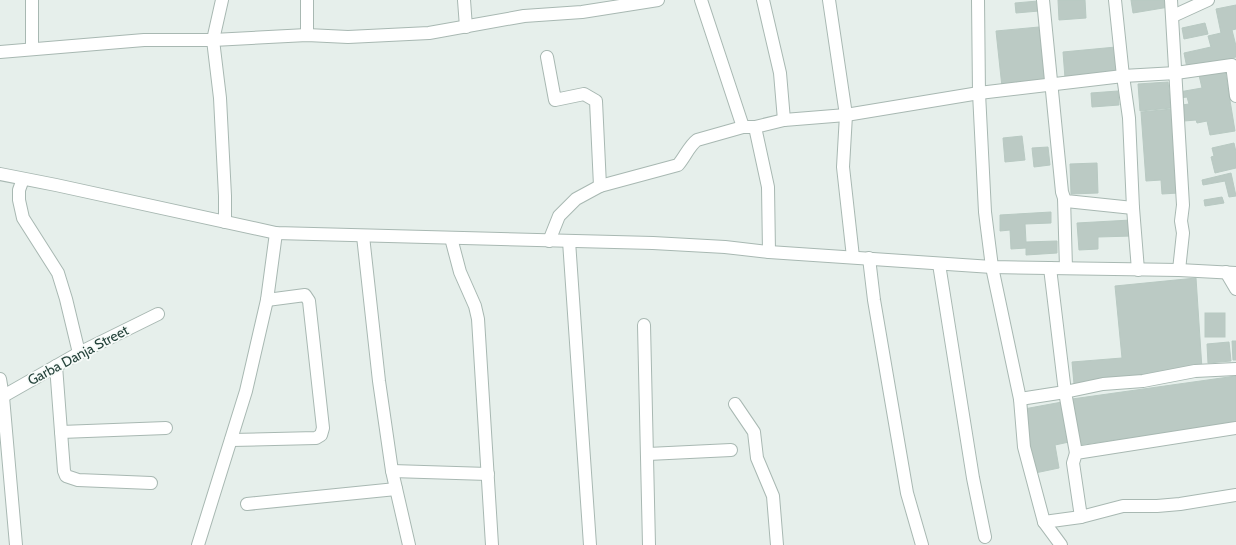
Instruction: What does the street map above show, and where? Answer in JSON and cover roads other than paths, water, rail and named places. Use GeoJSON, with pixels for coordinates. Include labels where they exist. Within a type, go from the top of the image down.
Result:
{"type":"FeatureCollection","features":[{"type":"Feature","properties":{"kind":"street"},"geometry":{"type":"LineString","coordinates":[[32,0],[32,49]]}},
{"type":"Feature","properties":{"kind":"street"},"geometry":{"type":"LineString","coordinates":[[222,0],[213,40],[220,98],[225,222]]}},
{"type":"Feature","properties":{"kind":"street"},"geometry":{"type":"LineString","coordinates":[[307,0],[307,35]]}},
{"type":"Feature","properties":{"kind":"street"},"geometry":{"type":"LineString","coordinates":[[464,0],[466,26]]}},
{"type":"Feature","properties":{"kind":"street"},"geometry":{"type":"LineString","coordinates":[[0,52],[144,40],[213,40],[307,35],[348,37],[429,33],[595,5],[658,0]]}},
{"type":"Feature","properties":{"kind":"street"},"geometry":{"type":"LineString","coordinates":[[701,0],[749,127],[768,187],[770,252]]}},
{"type":"Feature","properties":{"kind":"street"},"geometry":{"type":"LineString","coordinates":[[763,0],[780,73],[784,120]]}},
{"type":"Feature","properties":{"kind":"street"},"geometry":{"type":"LineString","coordinates":[[829,0],[846,115],[843,167],[853,257]]}},
{"type":"Feature","properties":{"kind":"street"},"geometry":{"type":"LineString","coordinates":[[978,0],[979,93],[986,212],[992,267],[1020,399],[1024,447],[1044,522],[1061,545]]}},
{"type":"Feature","properties":{"kind":"street"},"geometry":{"type":"LineString","coordinates":[[1043,0],[1062,192],[1064,198],[1066,268]]}},
{"type":"Feature","properties":{"kind":"street"},"geometry":{"type":"LineString","coordinates":[[1115,0],[1129,118],[1133,208],[1138,270]]}},
{"type":"Feature","properties":{"kind":"street"},"geometry":{"type":"LineString","coordinates":[[1171,0],[1183,205],[1181,221],[1183,233],[1179,270]]}},
{"type":"Feature","properties":{"kind":"street"},"geometry":{"type":"LineString","coordinates":[[1173,16],[1208,0]]}},
{"type":"Feature","properties":{"kind":"street"},"geometry":{"type":"LineString","coordinates":[[547,57],[555,100],[584,94],[596,101],[600,186]]}},
{"type":"Feature","properties":{"kind":"street"},"geometry":{"type":"LineString","coordinates":[[548,241],[559,216],[576,198],[600,186],[678,165],[686,156],[693,143],[697,140],[749,127],[784,120],[846,115],[979,93],[1123,76],[1176,74],[1232,65],[1236,96]]}},
{"type":"Feature","properties":{"kind":"street"},"geometry":{"type":"LineString","coordinates":[[0,174],[276,232],[363,236],[725,246],[770,252],[992,267],[1179,270],[1231,273],[1236,289]]}},
{"type":"Feature","properties":{"kind":"street"},"geometry":{"type":"LineString","coordinates":[[23,179],[19,190],[19,200],[23,218],[58,273],[79,353]]}},
{"type":"Feature","properties":{"kind":"street"},"geometry":{"type":"LineString","coordinates":[[1064,198],[1066,201],[1133,208]]}},
{"type":"Feature","properties":{"kind":"street"},"geometry":{"type":"LineString","coordinates":[[198,545],[232,440],[246,391],[267,300],[276,232]]}},
{"type":"Feature","properties":{"kind":"street"},"geometry":{"type":"LineString","coordinates":[[363,236],[378,381],[392,471],[409,545]]}},
{"type":"Feature","properties":{"kind":"street"},"geometry":{"type":"LineString","coordinates":[[451,238],[460,272],[475,306],[478,319],[492,545]]}},
{"type":"Feature","properties":{"kind":"street"},"geometry":{"type":"LineString","coordinates":[[569,241],[590,545]]}},
{"type":"Feature","properties":{"kind":"street"},"geometry":{"type":"LineString","coordinates":[[869,258],[874,300],[907,493],[922,545]]}},
{"type":"Feature","properties":{"kind":"street"},"geometry":{"type":"LineString","coordinates":[[939,264],[972,478],[986,537]]}},
{"type":"Feature","properties":{"kind":"street"},"geometry":{"type":"LineString","coordinates":[[1050,268],[1065,392],[1076,453],[1072,463],[1081,517]]}},
{"type":"Feature","properties":{"kind":"street"},"geometry":{"type":"LineString","coordinates":[[232,440],[316,438],[321,435],[323,428],[309,301],[305,295],[267,300]]}},
{"type":"Feature","properties":{"kind":"street","name":"Garba Danja Street"},"geometry":{"type":"LineString","coordinates":[[1,397],[79,353],[158,314]]}},
{"type":"Feature","properties":{"kind":"street"},"geometry":{"type":"LineString","coordinates":[[644,325],[649,545]]}},
{"type":"Feature","properties":{"kind":"street"},"geometry":{"type":"LineString","coordinates":[[56,366],[64,471],[66,476],[78,480],[151,483]]}},
{"type":"Feature","properties":{"kind":"street"},"geometry":{"type":"LineString","coordinates":[[1020,399],[1103,384],[1142,381],[1195,371],[1236,369]]}},
{"type":"Feature","properties":{"kind":"street"},"geometry":{"type":"LineString","coordinates":[[0,379],[16,545]]}},
{"type":"Feature","properties":{"kind":"street"},"geometry":{"type":"LineString","coordinates":[[735,404],[754,432],[757,458],[773,496],[777,545]]}},
{"type":"Feature","properties":{"kind":"street"},"geometry":{"type":"LineString","coordinates":[[61,432],[166,428]]}},
{"type":"Feature","properties":{"kind":"street"},"geometry":{"type":"LineString","coordinates":[[1076,453],[1236,428]]}},
{"type":"Feature","properties":{"kind":"street"},"geometry":{"type":"LineString","coordinates":[[648,454],[731,450]]}},
{"type":"Feature","properties":{"kind":"street"},"geometry":{"type":"LineString","coordinates":[[392,471],[488,474]]}},
{"type":"Feature","properties":{"kind":"street"},"geometry":{"type":"LineString","coordinates":[[247,504],[396,488]]}},
{"type":"Feature","properties":{"kind":"street"},"geometry":{"type":"LineString","coordinates":[[1044,522],[1081,517],[1123,506],[1180,504],[1236,495]]}}]}
